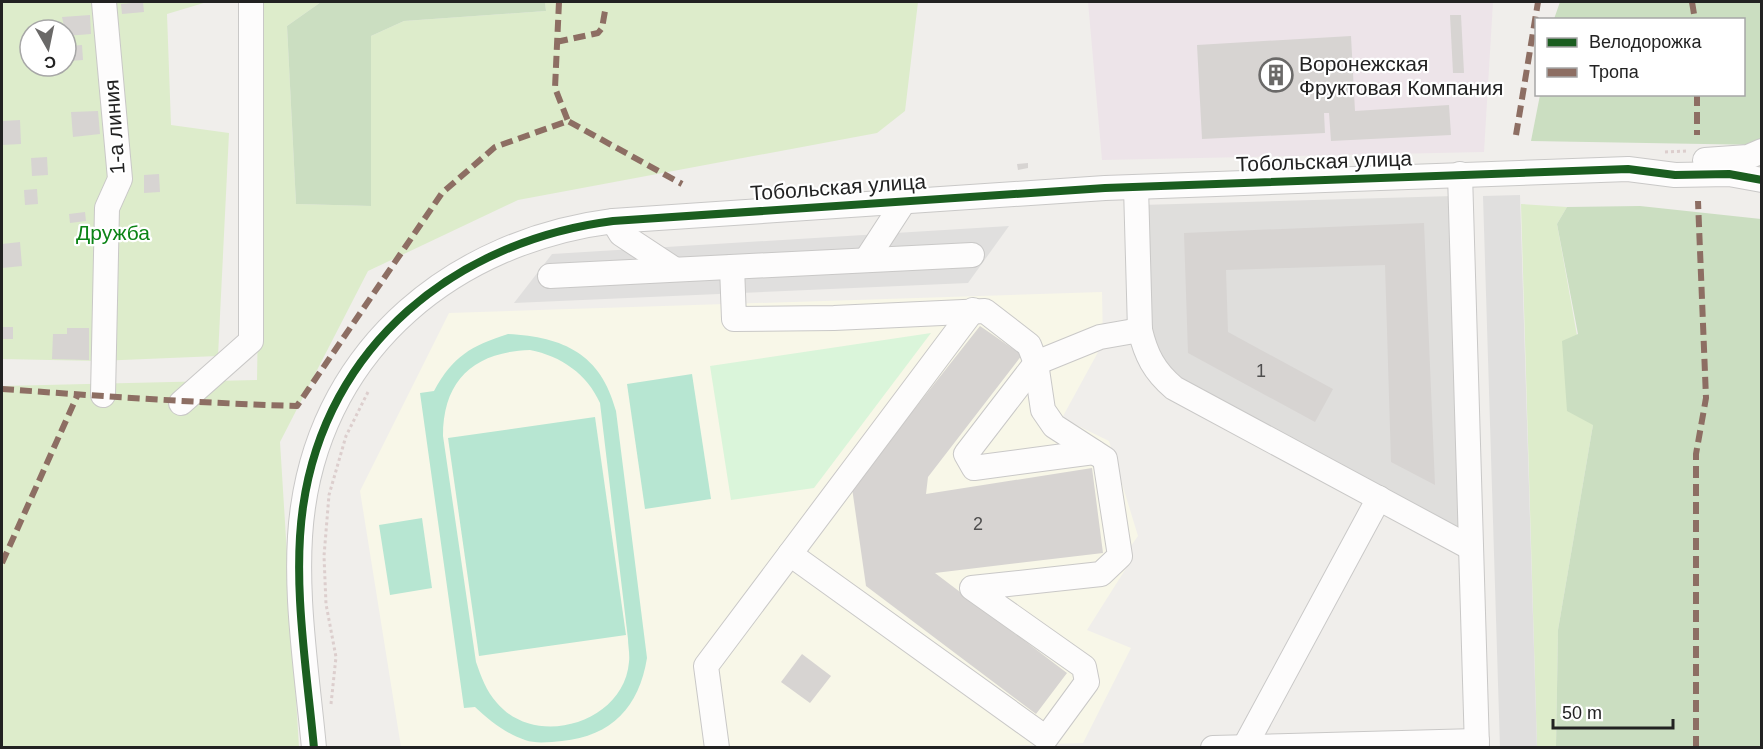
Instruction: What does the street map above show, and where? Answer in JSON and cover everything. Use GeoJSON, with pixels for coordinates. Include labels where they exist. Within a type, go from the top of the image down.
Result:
{"type":"FeatureCollection","features":[{"type":"Feature","properties":{"kind":"street","name":"1-а линия"},"geometry":{"type":"LineString","coordinates":[[103,395],[107,208],[120,179],[104,2]]}},
{"type":"Feature","properties":{"kind":"street"},"geometry":{"type":"LineString","coordinates":[[182,403],[251,341],[251,2]]}},
{"type":"Feature","properties":{"kind":"street"},"geometry":{"type":"LineString","coordinates":[[1628,169],[1668,161],[1736,159],[1761,151]]}},
{"type":"Feature","properties":{"kind":"street","name":"Тобольская улица"},"geometry":{"type":"LineString","coordinates":[[314,747],[299,567],[303,507],[316,450],[343,388],[356,367],[392,325],[412,305],[468,267],[494,253],[561,230],[614,221],[1136,187],[1628,169],[1675,175],[1728,174],[1761,180]]}},
{"type":"Feature","properties":{"kind":"street"},"geometry":{"type":"LineString","coordinates":[[1213,747],[1477,744],[1460,174]]}},
{"type":"Feature","properties":{"kind":"street"},"geometry":{"type":"LineString","coordinates":[[1136,187],[1140,330],[1145,350],[1156,373],[1174,388],[1471,548]]}},
{"type":"Feature","properties":{"kind":"street"},"geometry":{"type":"LineString","coordinates":[[866,260],[905,201]]}},
{"type":"Feature","properties":{"kind":"street"},"geometry":{"type":"LineString","coordinates":[[614,221],[621,234],[674,270]]}},
{"type":"Feature","properties":{"kind":"street"},"geometry":{"type":"LineString","coordinates":[[550,276],[972,255]]}},
{"type":"Feature","properties":{"kind":"street"},"geometry":{"type":"LineString","coordinates":[[732,267],[734,319],[834,318],[985,310],[1029,345],[1036,363],[1043,410],[1054,426],[1105,459],[1120,556],[1101,574],[972,588],[1084,667],[1087,682],[1046,738],[790,554]]}},
{"type":"Feature","properties":{"kind":"street"},"geometry":{"type":"LineString","coordinates":[[717,747],[706,666],[973,310]]}},
{"type":"Feature","properties":{"kind":"street"},"geometry":{"type":"LineString","coordinates":[[1094,452],[974,468],[966,454],[1036,363],[1100,337],[1140,330]]}},
{"type":"Feature","properties":{"kind":"street"},"geometry":{"type":"LineString","coordinates":[[1245,746],[1379,498]]}},
{"type":"Feature","properties":{"kind":"path"},"geometry":{"type":"LineString","coordinates":[[330,708],[336,657],[326,604],[324,556],[329,495],[346,436],[373,383]]}},
{"type":"Feature","properties":{"kind":"shaded area"},"geometry":{"type":"Polygon","coordinates":[[[1088,2],[1493,2],[1484,152],[1102,160],[1088,2]]]}},
{"type":"Feature","properties":{"kind":"shaded area"},"geometry":{"type":"Polygon","coordinates":[[[1520,195],[1537,747],[1500,748],[1483,196],[1520,195]]]}},
{"type":"Feature","properties":{"kind":"shaded area"},"geometry":{"type":"Polygon","coordinates":[[[1453,196],[1463,535],[1210,400],[1164,366],[1150,344],[1141,205],[1453,196]]]}},
{"type":"Feature","properties":{"kind":"shaded area"},"geometry":{"type":"Polygon","coordinates":[[[1009,226],[968,283],[514,303],[552,254],[1009,226]]]}},
{"type":"Feature","properties":{"kind":"shaded area"},"geometry":{"type":"Polygon","coordinates":[[[1102,292],[1103,343],[1062,418],[1109,441],[1138,536],[1128,550],[1130,562],[1087,630],[1131,648],[1083,743],[938,748],[401,747],[360,491],[449,313],[1102,292]]]}},
{"type":"Feature","properties":{"kind":"green space","name":"Дружба"},"geometry":{"type":"Polygon","coordinates":[[[2,2],[207,2],[167,14],[171,125],[229,133],[218,356],[98,361],[2,359],[2,2]]]}},
{"type":"Feature","properties":{"kind":"green space"},"geometry":{"type":"Polygon","coordinates":[[[263,2],[321,2],[287,26],[296,204],[371,206],[371,36],[404,21],[546,11],[545,2],[918,2],[905,111],[877,133],[518,200],[368,271],[280,442],[299,747],[2,747],[2,386],[257,380],[263,2]]]}},
{"type":"Feature","properties":{"kind":"green space"},"geometry":{"type":"Polygon","coordinates":[[[321,2],[545,2],[546,11],[404,21],[371,36],[371,206],[296,204],[287,26],[321,2]]]}},
{"type":"Feature","properties":{"kind":"green space"},"geometry":{"type":"Polygon","coordinates":[[[1560,2],[1761,2],[1762,145],[1531,141],[1540,96],[1745,96],[1745,18],[1554,18],[1560,2]]]}},
{"type":"Feature","properties":{"kind":"green space"},"geometry":{"type":"Polygon","coordinates":[[[1521,204],[1567,207],[1557,224],[1593,425],[1558,630],[1556,747],[1537,747],[1521,204]]]}},
{"type":"Feature","properties":{"kind":"green space"},"geometry":{"type":"Polygon","coordinates":[[[1640,206],[1761,219],[1761,747],[1556,747],[1558,630],[1593,425],[1567,411],[1562,341],[1578,334],[1557,224],[1567,207],[1640,206]]]}},
{"type":"Feature","properties":{"kind":"green space"},"geometry":{"type":"Polygon","coordinates":[[[931,333],[814,488],[731,500],[710,366],[931,333]]]}},
{"type":"Feature","properties":{"kind":"green space"},"geometry":{"type":"Polygon","coordinates":[[[508,334],[546,339],[577,352],[601,375],[616,411],[647,658],[637,691],[620,716],[595,733],[562,741],[529,741],[504,730],[475,707],[464,708],[420,393],[434,391],[448,369],[464,354],[508,334]],[[530,350],[493,356],[478,363],[466,373],[456,385],[449,399],[444,416],[443,436],[476,662],[480,673],[493,698],[514,717],[533,725],[555,726],[576,723],[595,714],[612,701],[623,683],[629,656],[600,403],[588,383],[572,368],[530,350]]]}},
{"type":"Feature","properties":{"kind":"green space"},"geometry":{"type":"Polygon","coordinates":[[[692,374],[711,499],[645,509],[627,384],[692,374]]]}},
{"type":"Feature","properties":{"kind":"green space"},"geometry":{"type":"Polygon","coordinates":[[[595,417],[626,635],[479,656],[448,438],[595,417]]]}},
{"type":"Feature","properties":{"kind":"green space"},"geometry":{"type":"Polygon","coordinates":[[[422,518],[432,588],[390,595],[379,525],[422,518]]]}},
{"type":"Feature","properties":{"kind":"building"},"geometry":{"type":"Polygon","coordinates":[[[143,2],[144,12],[122,14],[121,4],[143,2]]]}},
{"type":"Feature","properties":{"kind":"building"},"geometry":{"type":"Polygon","coordinates":[[[90,15],[91,34],[78,35],[78,18],[62,17],[90,15]]]}},
{"type":"Feature","properties":{"kind":"building"},"geometry":{"type":"Polygon","coordinates":[[[1450,15],[1461,15],[1464,73],[1453,73],[1450,15]]]}},
{"type":"Feature","properties":{"kind":"building","name":"Воронежская Фруктовая Компания"},"geometry":{"type":"Polygon","coordinates":[[[1351,36],[1355,111],[1449,105],[1451,135],[1331,141],[1329,113],[1324,113],[1325,133],[1202,139],[1197,45],[1351,36]]]}},
{"type":"Feature","properties":{"kind":"building"},"geometry":{"type":"Polygon","coordinates":[[[78,45],[82,45],[83,60],[78,60],[78,45]]]}},
{"type":"Feature","properties":{"kind":"building"},"geometry":{"type":"Polygon","coordinates":[[[98,111],[100,134],[73,137],[71,112],[98,111]]]}},
{"type":"Feature","properties":{"kind":"building"},"geometry":{"type":"Polygon","coordinates":[[[20,120],[21,144],[2,145],[2,121],[20,120]]]}},
{"type":"Feature","properties":{"kind":"building"},"geometry":{"type":"Polygon","coordinates":[[[47,157],[48,175],[32,176],[31,158],[47,157]]]}},
{"type":"Feature","properties":{"kind":"building"},"geometry":{"type":"Polygon","coordinates":[[[1028,163],[1028,168],[1018,170],[1017,164],[1028,163]]]}},
{"type":"Feature","properties":{"kind":"building"},"geometry":{"type":"Polygon","coordinates":[[[159,174],[160,192],[144,193],[144,175],[159,174]]]}},
{"type":"Feature","properties":{"kind":"building"},"geometry":{"type":"Polygon","coordinates":[[[37,189],[38,204],[25,205],[24,190],[37,189]]]}},
{"type":"Feature","properties":{"kind":"building"},"geometry":{"type":"Polygon","coordinates":[[[85,212],[86,221],[70,223],[69,214],[85,212]]]}},
{"type":"Feature","properties":{"kind":"building"},"geometry":{"type":"Polygon","coordinates":[[[1424,223],[1435,485],[1391,462],[1385,265],[1226,270],[1228,332],[1333,389],[1315,422],[1188,353],[1184,233],[1424,223]]]}},
{"type":"Feature","properties":{"kind":"building"},"geometry":{"type":"Polygon","coordinates":[[[20,242],[22,266],[2,268],[2,244],[20,242]]]}},
{"type":"Feature","properties":{"kind":"building"},"geometry":{"type":"Polygon","coordinates":[[[980,326],[1022,355],[928,477],[926,494],[1092,468],[1103,553],[935,573],[1067,673],[1036,714],[866,586],[852,488],[980,326]]]}},
{"type":"Feature","properties":{"kind":"building"},"geometry":{"type":"Polygon","coordinates":[[[2,327],[13,327],[13,339],[2,339],[2,327]]]}},
{"type":"Feature","properties":{"kind":"building"},"geometry":{"type":"Polygon","coordinates":[[[67,328],[89,328],[89,360],[52,359],[53,334],[67,334],[67,328]]]}},
{"type":"Feature","properties":{"kind":"building"},"geometry":{"type":"Polygon","coordinates":[[[802,654],[831,676],[810,703],[781,682],[802,654]]]}},
{"type":"Feature","properties":{"kind":"marked path"},"geometry":{"type":"LineString","coordinates":[[559,2],[555,88],[568,121]]}},
{"type":"Feature","properties":{"kind":"marked path"},"geometry":{"type":"LineString","coordinates":[[1535,18],[1538,2]]}},
{"type":"Feature","properties":{"kind":"marked path"},"geometry":{"type":"LineString","coordinates":[[1692,2],[1695,18]]}},
{"type":"Feature","properties":{"kind":"marked path"},"geometry":{"type":"LineString","coordinates":[[556,42],[598,33],[602,28],[605,11]]}},
{"type":"Feature","properties":{"kind":"marked path"},"geometry":{"type":"LineString","coordinates":[[1516,135],[1535,20]]}},
{"type":"Feature","properties":{"kind":"marked path"},"geometry":{"type":"LineString","coordinates":[[1697,96],[1697,135]]}},
{"type":"Feature","properties":{"kind":"marked path"},"geometry":{"type":"LineString","coordinates":[[2,389],[297,406],[442,193],[495,147],[568,121],[682,184]]}},
{"type":"Feature","properties":{"kind":"marked path"},"geometry":{"type":"LineString","coordinates":[[1696,748],[1696,454],[1706,398],[1698,201]]}},
{"type":"Feature","properties":{"kind":"marked path"},"geometry":{"type":"LineString","coordinates":[[2,563],[78,394]]}},
{"type":"Feature","properties":{"kind":"cycle path"},"geometry":{"type":"LineString","coordinates":[[314,748],[302,627],[299,566],[303,507],[316,449],[339,397],[370,351],[408,311],[452,278],[502,251],[556,232],[613,221],[1105,188],[1628,169],[1675,175],[1729,174],[1762,180]]}},
{"type":"Feature","properties":{"kind":"place","name":"Воронежская Фруктовая Компания"},"geometry":{"type":"Point","coordinates":[1276,75]}}]}
